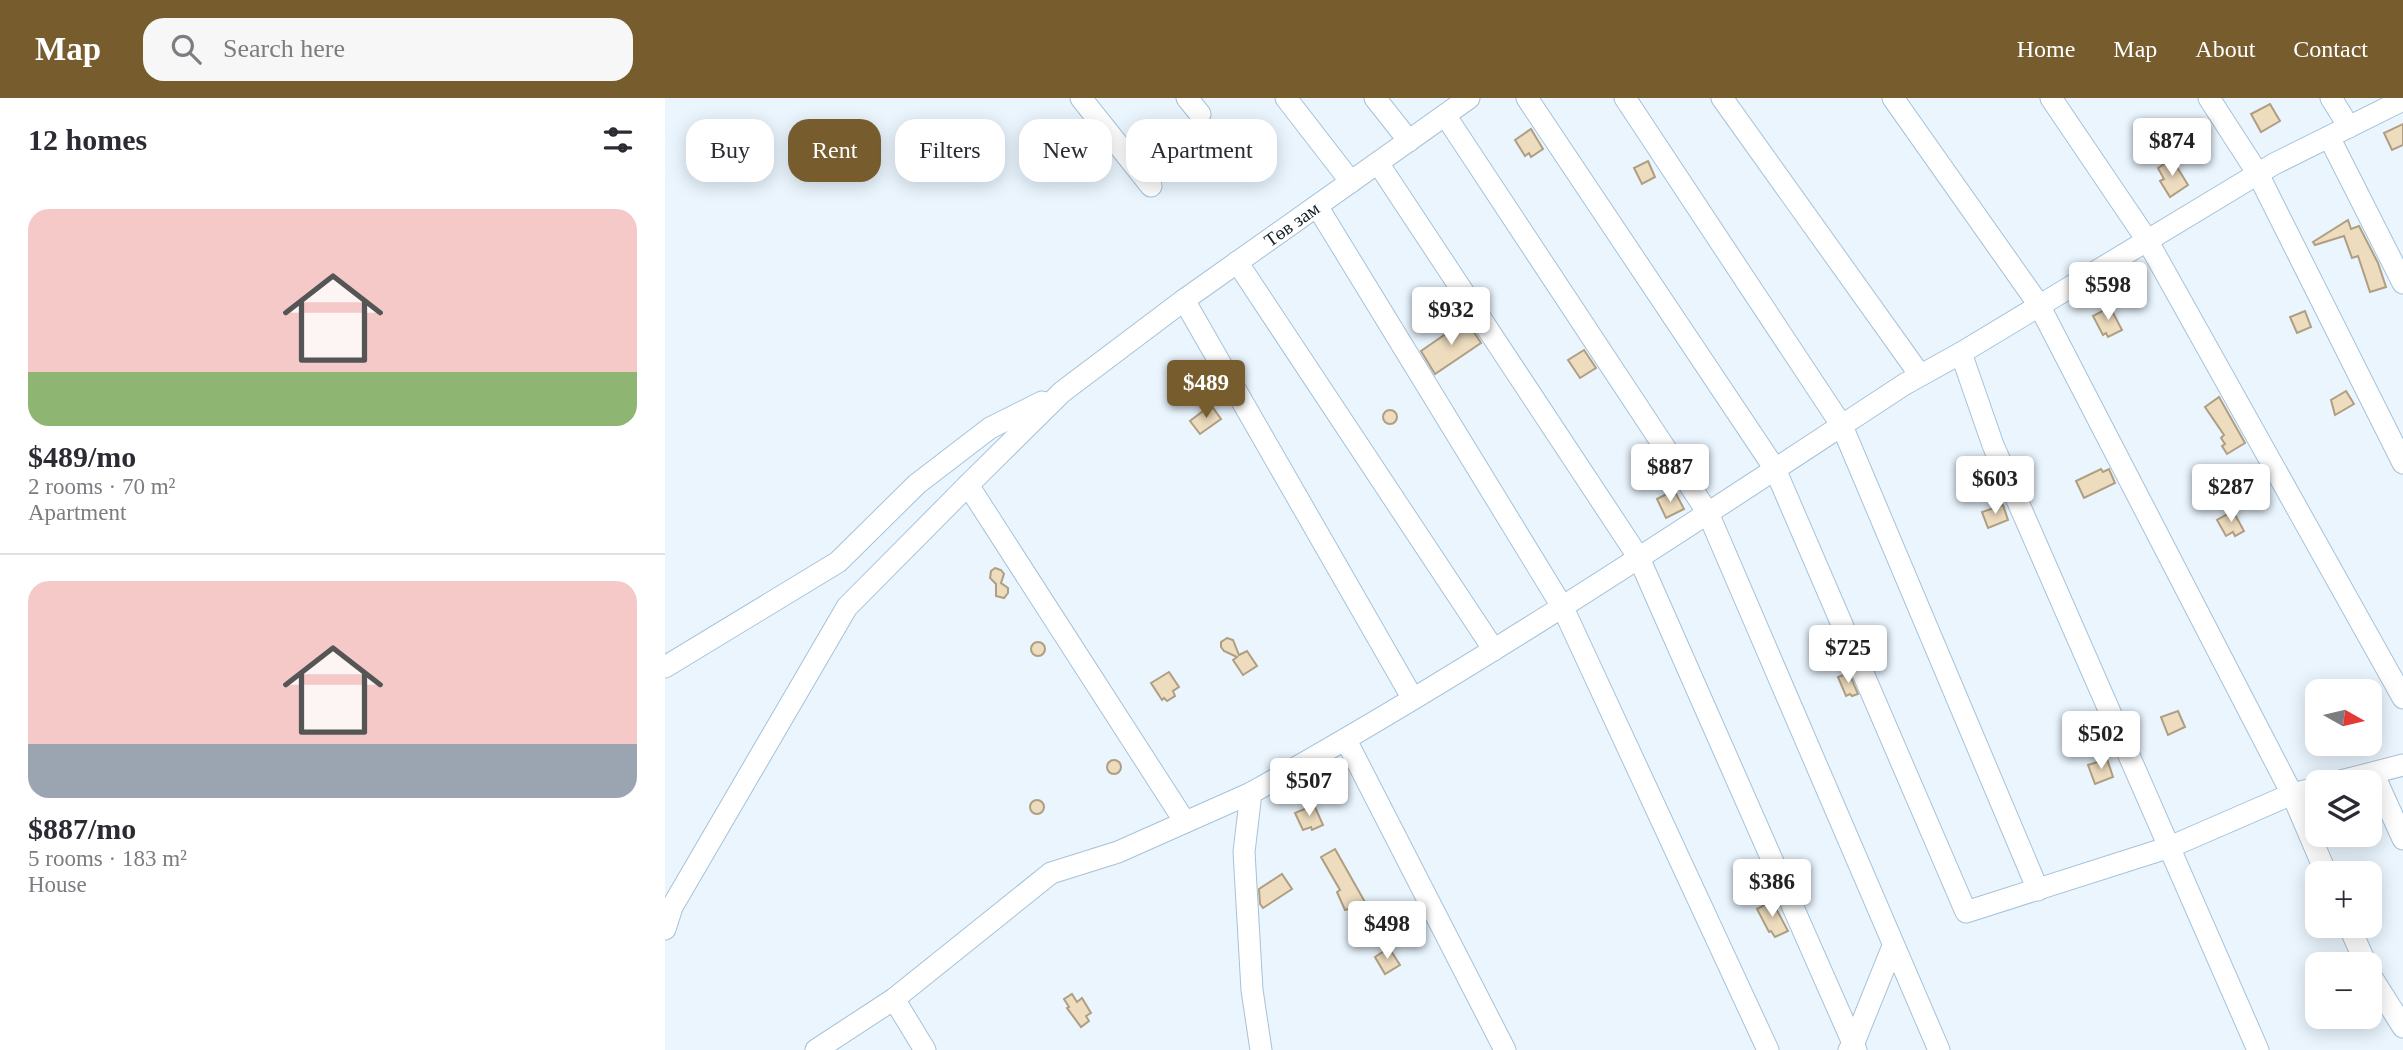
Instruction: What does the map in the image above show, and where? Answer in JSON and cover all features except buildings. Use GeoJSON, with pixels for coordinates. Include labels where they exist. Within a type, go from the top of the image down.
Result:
{"type":"FeatureCollection","features":[{"type":"Feature","properties":{"kind":"street"},"geometry":{"type":"LineString","coordinates":[[1081,98],[1151,186]]}},
{"type":"Feature","properties":{"kind":"street"},"geometry":{"type":"LineString","coordinates":[[1286,98],[1351,182]]}},
{"type":"Feature","properties":{"kind":"street"},"geometry":{"type":"LineString","coordinates":[[1375,98],[1409,141]]}},
{"type":"Feature","properties":{"kind":"street","name":"Төв зам"},"geometry":{"type":"LineString","coordinates":[[1062,392],[1184,300],[1469,98]]}},
{"type":"Feature","properties":{"kind":"street"},"geometry":{"type":"LineString","coordinates":[[1527,98],[1775,470],[1966,912],[2170,847],[2292,794],[2305,791]]}},
{"type":"Feature","properties":{"kind":"street"},"geometry":{"type":"LineString","coordinates":[[1625,98],[1842,426],[2038,890]]}},
{"type":"Feature","properties":{"kind":"street"},"geometry":{"type":"LineString","coordinates":[[1722,98],[1920,375]]}},
{"type":"Feature","properties":{"kind":"street"},"geometry":{"type":"LineString","coordinates":[[1892,98],[2039,304],[2292,794],[2321,861]]}},
{"type":"Feature","properties":{"kind":"street"},"geometry":{"type":"LineString","coordinates":[[2051,98],[2147,240],[2403,698]]}},
{"type":"Feature","properties":{"kind":"street"},"geometry":{"type":"LineString","coordinates":[[2209,98],[2257,174],[2403,463]]}},
{"type":"Feature","properties":{"kind":"street"},"geometry":{"type":"LineString","coordinates":[[2331,98],[2349,127]]}},
{"type":"Feature","properties":{"kind":"street"},"geometry":{"type":"LineString","coordinates":[[821,1049],[894,999],[1051,873],[1118,852],[1251,793],[1346,740],[1563,608],[1920,375],[1961,353],[2257,174],[2403,100]]}},
{"type":"Feature","properties":{"kind":"street"},"geometry":{"type":"LineString","coordinates":[[1445,115],[1708,513],[1939,1050]]}},
{"type":"Feature","properties":{"kind":"street"},"geometry":{"type":"LineString","coordinates":[[2329,137],[2403,283]]}},
{"type":"Feature","properties":{"kind":"street"},"geometry":{"type":"LineString","coordinates":[[1377,163],[1639,558],[1852,1048]]}},
{"type":"Feature","properties":{"kind":"street"},"geometry":{"type":"LineString","coordinates":[[1317,206],[1563,608],[1768,1050]]}},
{"type":"Feature","properties":{"kind":"street"},"geometry":{"type":"LineString","coordinates":[[1237,262],[1494,650]]}},
{"type":"Feature","properties":{"kind":"street"},"geometry":{"type":"LineString","coordinates":[[1184,300],[1413,699]]}},
{"type":"Feature","properties":{"kind":"street"},"geometry":{"type":"LineString","coordinates":[[1961,353],[1993,445],[2258,1050]]}},
{"type":"Feature","properties":{"kind":"street"},"geometry":{"type":"LineString","coordinates":[[665,929],[672,907],[847,607],[1062,392]]}},
{"type":"Feature","properties":{"kind":"street"},"geometry":{"type":"LineString","coordinates":[[665,667],[838,562],[917,484],[990,428],[1062,392]]}},
{"type":"Feature","properties":{"kind":"street"},"geometry":{"type":"LineString","coordinates":[[968,485],[1185,822]]}},
{"type":"Feature","properties":{"kind":"street"},"geometry":{"type":"LineString","coordinates":[[1346,740],[1504,1050]]}},
{"type":"Feature","properties":{"kind":"street"},"geometry":{"type":"LineString","coordinates":[[2382,771],[2403,765]]}},
{"type":"Feature","properties":{"kind":"street"},"geometry":{"type":"LineString","coordinates":[[1251,793],[1244,852],[1252,989],[1261,1050]]}},
{"type":"Feature","properties":{"kind":"street"},"geometry":{"type":"LineString","coordinates":[[2382,793],[2403,839]]}},
{"type":"Feature","properties":{"kind":"street"},"geometry":{"type":"LineString","coordinates":[[1852,1048],[1893,946]]}},
{"type":"Feature","properties":{"kind":"street"},"geometry":{"type":"LineString","coordinates":[[2382,994],[2403,1027]]}},
{"type":"Feature","properties":{"kind":"street"},"geometry":{"type":"LineString","coordinates":[[894,999],[925,1050]]}}]}
